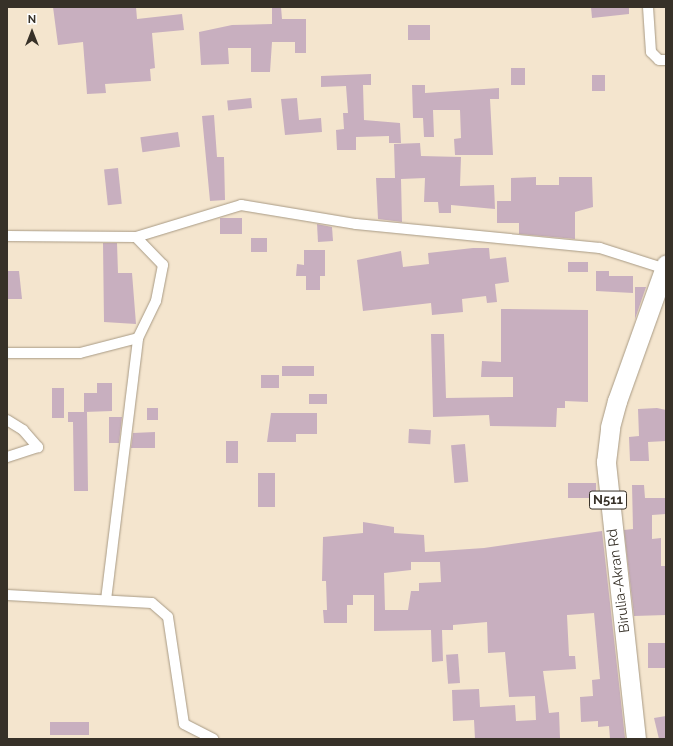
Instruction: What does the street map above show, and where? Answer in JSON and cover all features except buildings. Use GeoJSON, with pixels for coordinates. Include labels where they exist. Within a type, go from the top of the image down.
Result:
{"type":"FeatureCollection","features":[{"type":"Feature","properties":{"kind":"highway","name":"Birulia-Akran Rd"},"geometry":{"type":"LineString","coordinates":[[636,739],[606,462],[614,414],[665,267]]}},
{"type":"Feature","properties":{"kind":"street"},"geometry":{"type":"LineString","coordinates":[[648,7],[651,52],[659,60],[666,60]]}},
{"type":"Feature","properties":{"kind":"street"},"geometry":{"type":"LineString","coordinates":[[7,236],[136,237],[241,205],[356,224],[600,248],[665,267]]}},
{"type":"Feature","properties":{"kind":"street"},"geometry":{"type":"LineString","coordinates":[[106,600],[138,338],[156,301],[163,265],[136,237]]}},
{"type":"Feature","properties":{"kind":"street"},"geometry":{"type":"LineString","coordinates":[[7,353],[80,353],[138,338]]}},
{"type":"Feature","properties":{"kind":"street"},"geometry":{"type":"LineString","coordinates":[[7,420],[23,430],[38,447],[7,457]]}},
{"type":"Feature","properties":{"kind":"street"},"geometry":{"type":"LineString","coordinates":[[7,595],[152,603],[168,618],[184,724],[213,739]]}}]}
